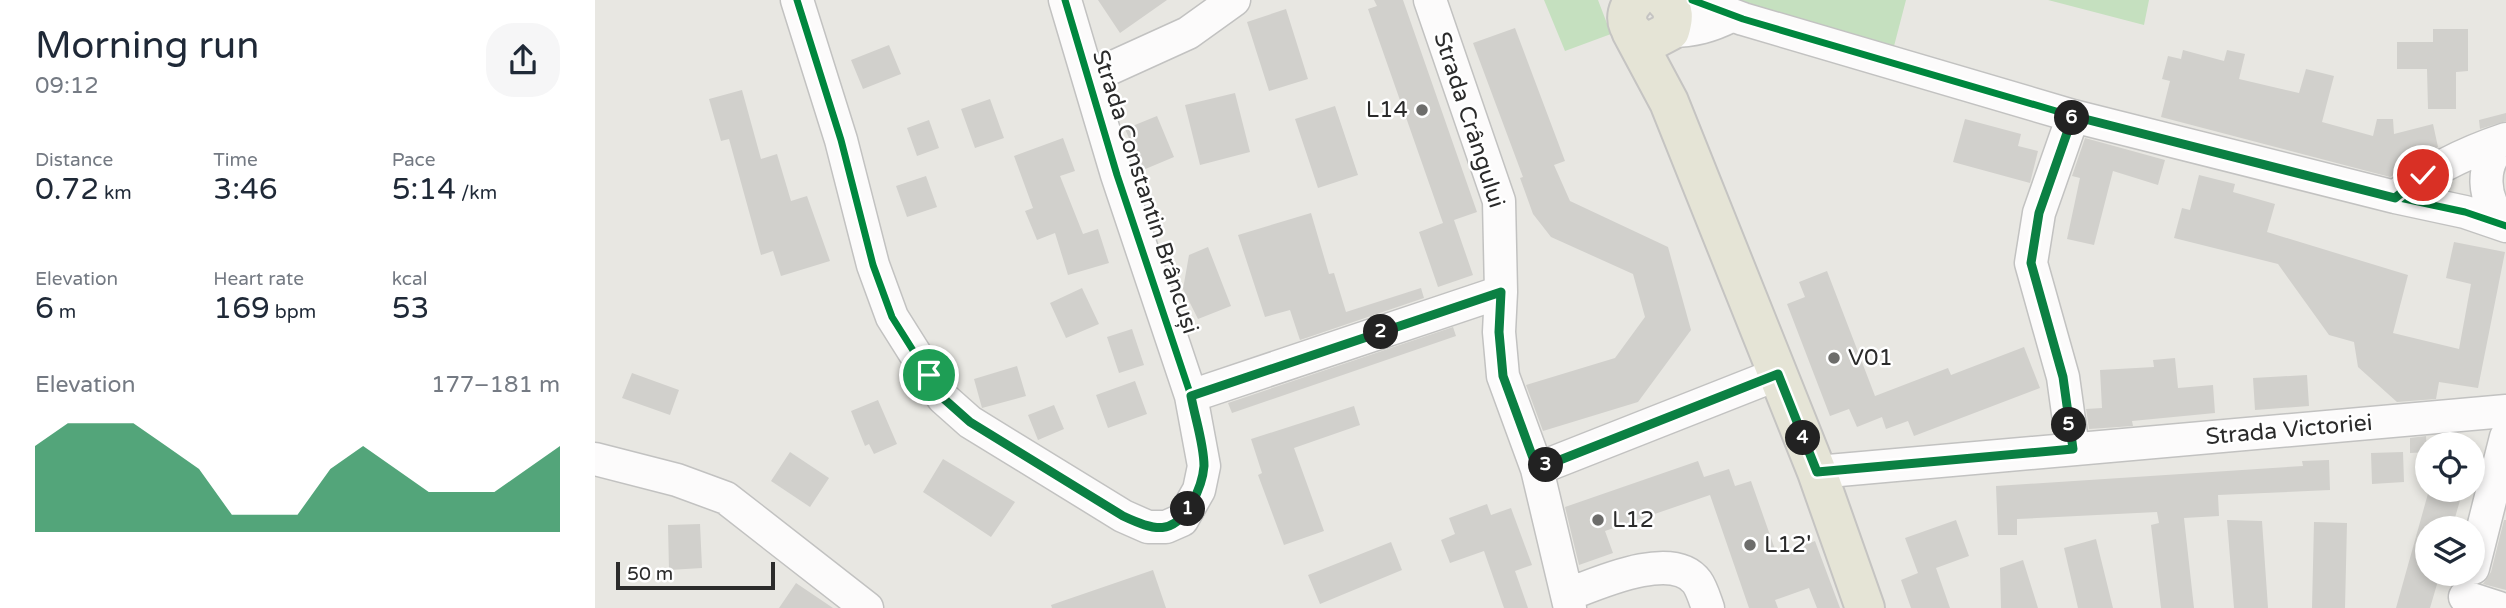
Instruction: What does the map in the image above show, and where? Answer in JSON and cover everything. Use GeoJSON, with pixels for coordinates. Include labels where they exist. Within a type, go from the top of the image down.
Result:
{"type":"FeatureCollection","features":[{"type":"Feature","properties":{"kind":"main road"},"geometry":{"type":"LineString","coordinates":[[1645,16],[1664,88],[1817,472],[1865,608]]}},
{"type":"Feature","properties":{"kind":"street","name":"Strada Constantin Brâncuși"},"geometry":{"type":"LineString","coordinates":[[797,0],[892,317],[943,398],[970,422],[1123,516],[1148,527],[1166,527],[1182,520],[1199,490],[1204,466],[1191,396],[1117,175],[1065,0]]}},
{"type":"Feature","properties":{"kind":"street","name":"Strada Constantin Brâncuși"},"geometry":{"type":"LineString","coordinates":[[1089,78],[1188,33],[1234,0]]}},
{"type":"Feature","properties":{"kind":"street","name":"Strada Crângului"},"geometry":{"type":"LineString","coordinates":[[1430,0],[1499,201],[1499,332],[1503,376],[1537,469],[1569,602]]}},
{"type":"Feature","properties":{"kind":"street"},"geometry":{"type":"LineString","coordinates":[[1692,0],[1731,16],[2073,116],[2506,224]]}},
{"type":"Feature","properties":{"kind":"street"},"geometry":{"type":"LineString","coordinates":[[1645,16],[1702,28],[1731,16]]}},
{"type":"Feature","properties":{"kind":"street"},"geometry":{"type":"LineString","coordinates":[[2073,116],[2039,213],[2031,263],[2063,377],[2073,449]]}},
{"type":"Feature","properties":{"kind":"street"},"geometry":{"type":"LineString","coordinates":[[2395,198],[2423,175],[2465,153],[2506,141]]}},
{"type":"Feature","properties":{"kind":"street"},"geometry":{"type":"LineString","coordinates":[[2506,141],[2490,162],[2486,180],[2488,199],[2497,216],[2506,224]]}},
{"type":"Feature","properties":{"kind":"street"},"geometry":{"type":"LineString","coordinates":[[1191,396],[1501,292]]}},
{"type":"Feature","properties":{"kind":"street"},"geometry":{"type":"LineString","coordinates":[[1537,469],[1778,374]]}},
{"type":"Feature","properties":{"kind":"street","name":"Strada Victoriei"},"geometry":{"type":"LineString","coordinates":[[1817,472],[2506,411]]}},
{"type":"Feature","properties":{"kind":"street"},"geometry":{"type":"LineString","coordinates":[[2499,608],[2468,587],[2506,437]]}},
{"type":"Feature","properties":{"kind":"street"},"geometry":{"type":"LineString","coordinates":[[595,459],[677,480],[726,498],[867,608]]}},
{"type":"Feature","properties":{"kind":"street"},"geometry":{"type":"LineString","coordinates":[[1569,602],[1660,566],[1680,569],[1697,582],[1708,608]]}},
{"type":"Feature","properties":{"kind":"green space"},"geometry":{"type":"Polygon","coordinates":[[[1544,0],[1598,0],[1611,34],[1565,51],[1544,0]]]}},
{"type":"Feature","properties":{"kind":"green space"},"geometry":{"type":"Polygon","coordinates":[[[1733,0],[1906,0],[1893,50],[1733,0]]]}},
{"type":"Feature","properties":{"kind":"green space"},"geometry":{"type":"Polygon","coordinates":[[[2048,0],[2149,0],[2144,25],[2048,0]]]}},
{"type":"Feature","properties":{"kind":"building"},"geometry":{"type":"Polygon","coordinates":[[[1098,0],[1167,0],[1120,33],[1098,0]]]}},
{"type":"Feature","properties":{"kind":"building","name":"L14"},"geometry":{"type":"Polygon","coordinates":[[[1374,0],[1403,0],[1477,212],[1454,220],[1473,275],[1438,287],[1419,232],[1443,223],[1368,9],[1377,6],[1374,0]]]}},
{"type":"Feature","properties":{"kind":"building"},"geometry":{"type":"Polygon","coordinates":[[[1286,9],[1308,79],[1269,91],[1247,22],[1286,9]]]}},
{"type":"Feature","properties":{"kind":"building"},"geometry":{"type":"Polygon","coordinates":[[[1515,28],[1565,161],[1554,165],[1570,201],[1668,247],[1691,330],[1638,402],[1543,431],[1526,385],[1615,358],[1645,317],[1633,274],[1551,237],[1533,214],[1520,178],[1523,177],[1473,43],[1515,28]]]}},
{"type":"Feature","properties":{"kind":"building"},"geometry":{"type":"Polygon","coordinates":[[[2433,29],[2468,29],[2468,71],[2456,72],[2456,109],[2428,109],[2427,69],[2397,69],[2397,42],[2433,42],[2433,29]]]}},
{"type":"Feature","properties":{"kind":"building"},"geometry":{"type":"Polygon","coordinates":[[[889,45],[901,74],[863,89],[851,60],[889,45]]]}},
{"type":"Feature","properties":{"kind":"building"},"geometry":{"type":"Polygon","coordinates":[[[2183,50],[2224,61],[2227,50],[2245,54],[2239,79],[2299,93],[2306,69],[2334,76],[2322,122],[2373,136],[2377,119],[2393,119],[2394,134],[2433,124],[2438,147],[2390,177],[2161,117],[2170,81],[2162,79],[2168,56],[2181,59],[2183,50]]]}},
{"type":"Feature","properties":{"kind":"building"},"geometry":{"type":"Polygon","coordinates":[[[742,90],[761,159],[777,154],[791,201],[807,196],[830,261],[781,276],[773,251],[761,255],[729,139],[721,141],[709,99],[742,90]]]}},
{"type":"Feature","properties":{"kind":"building"},"geometry":{"type":"Polygon","coordinates":[[[1235,93],[1250,152],[1200,165],[1185,105],[1235,93]]]}},
{"type":"Feature","properties":{"kind":"building"},"geometry":{"type":"Polygon","coordinates":[[[990,99],[1004,138],[975,148],[961,109],[990,99]]]}},
{"type":"Feature","properties":{"kind":"building"},"geometry":{"type":"Polygon","coordinates":[[[1335,106],[1358,175],[1318,188],[1295,119],[1335,106]]]}},
{"type":"Feature","properties":{"kind":"building"},"geometry":{"type":"Polygon","coordinates":[[[2506,113],[2506,121],[2480,129],[2479,120],[2506,113]]]}},
{"type":"Feature","properties":{"kind":"building"},"geometry":{"type":"Polygon","coordinates":[[[1157,116],[1174,157],[1143,170],[1125,129],[1157,116]]]}},
{"type":"Feature","properties":{"kind":"building"},"geometry":{"type":"Polygon","coordinates":[[[1965,119],[2021,134],[2018,146],[2038,151],[2030,183],[1953,162],[1965,119]]]}},
{"type":"Feature","properties":{"kind":"building"},"geometry":{"type":"Polygon","coordinates":[[[929,120],[939,148],[917,156],[907,128],[929,120]]]}},
{"type":"Feature","properties":{"kind":"building"},"geometry":{"type":"Polygon","coordinates":[[[1063,138],[1075,171],[1060,176],[1083,234],[1098,229],[1109,263],[1068,275],[1055,233],[1037,240],[1025,211],[1033,208],[1014,156],[1063,138]]]}},
{"type":"Feature","properties":{"kind":"building"},"geometry":{"type":"Polygon","coordinates":[[[2085,138],[2165,160],[2158,185],[2113,171],[2094,245],[2067,239],[2080,178],[2072,176],[2085,138]]]}},
{"type":"Feature","properties":{"kind":"building"},"geometry":{"type":"Polygon","coordinates":[[[2199,175],[2235,184],[2233,192],[2275,204],[2267,232],[2408,275],[2393,333],[2459,349],[2471,284],[2446,278],[2454,242],[2505,252],[2478,388],[2439,382],[2436,399],[2397,402],[2358,367],[2354,342],[2329,335],[2278,264],[2174,238],[2182,208],[2190,210],[2199,175]]]}},
{"type":"Feature","properties":{"kind":"building"},"geometry":{"type":"Polygon","coordinates":[[[926,176],[937,207],[907,217],[896,186],[926,176]]]}},
{"type":"Feature","properties":{"kind":"building"},"geometry":{"type":"Polygon","coordinates":[[[1311,213],[1329,274],[1334,273],[1346,312],[1421,288],[1424,298],[1300,340],[1290,310],[1265,317],[1238,235],[1311,213]]]}},
{"type":"Feature","properties":{"kind":"building"},"geometry":{"type":"Polygon","coordinates":[[[1208,247],[1231,306],[1198,319],[1183,289],[1189,255],[1208,247]]]}},
{"type":"Feature","properties":{"kind":"building","name":"V01"},"geometry":{"type":"Polygon","coordinates":[[[1827,271],[1875,396],[1948,368],[1951,375],[2024,347],[2040,388],[1914,436],[1908,421],[1886,429],[1882,417],[1857,427],[1849,409],[1830,416],[1787,304],[1805,297],[1799,282],[1827,271]]]}},
{"type":"Feature","properties":{"kind":"building"},"geometry":{"type":"Polygon","coordinates":[[[1082,288],[1099,324],[1066,338],[1050,303],[1082,288]]]}},
{"type":"Feature","properties":{"kind":"building"},"geometry":{"type":"Polygon","coordinates":[[[1453,327],[1456,336],[1232,413],[1228,403],[1453,327]]]}},
{"type":"Feature","properties":{"kind":"building"},"geometry":{"type":"Polygon","coordinates":[[[1132,329],[1144,365],[1119,373],[1107,337],[1132,329]]]}},
{"type":"Feature","properties":{"kind":"building"},"geometry":{"type":"Polygon","coordinates":[[[2175,358],[2178,388],[2213,385],[2215,413],[2132,421],[2133,426],[2089,429],[2086,409],[2102,408],[2100,370],[2154,367],[2153,360],[2175,358]]]}},
{"type":"Feature","properties":{"kind":"building"},"geometry":{"type":"Polygon","coordinates":[[[1017,366],[1026,396],[982,408],[974,379],[1017,366]]]}},
{"type":"Feature","properties":{"kind":"building"},"geometry":{"type":"Polygon","coordinates":[[[632,373],[679,390],[670,415],[622,398],[632,373]]]}},
{"type":"Feature","properties":{"kind":"building"},"geometry":{"type":"Polygon","coordinates":[[[2307,375],[2309,406],[2255,410],[2253,378],[2307,375]]]}},
{"type":"Feature","properties":{"kind":"building"},"geometry":{"type":"Polygon","coordinates":[[[1135,381],[1147,414],[1108,428],[1096,395],[1135,381]]]}},
{"type":"Feature","properties":{"kind":"building"},"geometry":{"type":"Polygon","coordinates":[[[878,400],[897,444],[874,454],[869,444],[865,446],[851,411],[878,400]]]}},
{"type":"Feature","properties":{"kind":"building"},"geometry":{"type":"Polygon","coordinates":[[[1054,405],[1064,429],[1038,440],[1028,415],[1054,405]]]}},
{"type":"Feature","properties":{"kind":"building"},"geometry":{"type":"Polygon","coordinates":[[[1354,406],[1360,425],[1294,448],[1324,531],[1284,545],[1258,475],[1262,473],[1251,439],[1354,406]]]}},
{"type":"Feature","properties":{"kind":"building"},"geometry":{"type":"Polygon","coordinates":[[[2415,437],[2415,453],[2410,453],[2410,438],[2415,437]]]}},
{"type":"Feature","properties":{"kind":"building"},"geometry":{"type":"Polygon","coordinates":[[[790,452],[829,478],[810,507],[771,481],[790,452]]]}},
{"type":"Feature","properties":{"kind":"building"},"geometry":{"type":"Polygon","coordinates":[[[2403,452],[2404,482],[2372,484],[2371,453],[2403,452]]]}},
{"type":"Feature","properties":{"kind":"building"},"geometry":{"type":"Polygon","coordinates":[[[943,459],[1015,502],[991,537],[923,492],[943,459]]]}},
{"type":"Feature","properties":{"kind":"building"},"geometry":{"type":"Polygon","coordinates":[[[2329,460],[2330,490],[2218,495],[2219,516],[2184,518],[2194,608],[2161,608],[2151,525],[2159,523],[2157,512],[2017,519],[2017,535],[1998,535],[1996,486],[2303,466],[2302,461],[2329,460]]]}},
{"type":"Feature","properties":{"kind":"building"},"geometry":{"type":"Polygon","coordinates":[[[1698,461],[1704,477],[1729,469],[1735,486],[1751,481],[1777,555],[1815,541],[1840,608],[1817,608],[1809,588],[1775,600],[1778,608],[1749,608],[1710,495],[1605,531],[1613,553],[1579,565],[1565,507],[1698,461]]]}},
{"type":"Feature","properties":{"kind":"building"},"geometry":{"type":"Polygon","coordinates":[[[2426,502],[2460,502],[2455,516],[2422,516],[2426,502]]]}},
{"type":"Feature","properties":{"kind":"building"},"geometry":{"type":"Polygon","coordinates":[[[1487,504],[1491,515],[1511,508],[1532,565],[1515,571],[1528,608],[1504,608],[1484,551],[1450,563],[1441,540],[1455,534],[1449,518],[1487,504]]]}},
{"type":"Feature","properties":{"kind":"building"},"geometry":{"type":"Polygon","coordinates":[[[1956,520],[1969,556],[1936,568],[1950,608],[1911,608],[1901,580],[1918,573],[1905,538],[1956,520]]]}},
{"type":"Feature","properties":{"kind":"building"},"geometry":{"type":"Polygon","coordinates":[[[2227,520],[2262,521],[2268,608],[2234,608],[2227,520]]]}},
{"type":"Feature","properties":{"kind":"building"},"geometry":{"type":"Polygon","coordinates":[[[2506,520],[2506,590],[2485,585],[2506,520]]]}},
{"type":"Feature","properties":{"kind":"building"},"geometry":{"type":"Polygon","coordinates":[[[2314,522],[2347,523],[2345,608],[2312,608],[2314,522]]]}},
{"type":"Feature","properties":{"kind":"building"},"geometry":{"type":"Polygon","coordinates":[[[700,524],[702,568],[669,570],[668,525],[700,524]]]}},
{"type":"Feature","properties":{"kind":"building"},"geometry":{"type":"Polygon","coordinates":[[[2096,539],[2113,608],[2078,608],[2064,548],[2096,539]]]}},
{"type":"Feature","properties":{"kind":"building"},"geometry":{"type":"Polygon","coordinates":[[[2415,540],[2415,586],[2436,586],[2430,608],[2396,608],[2415,540]]]}},
{"type":"Feature","properties":{"kind":"building"},"geometry":{"type":"Polygon","coordinates":[[[1391,542],[1402,570],[1320,604],[1308,575],[1391,542]]]}},
{"type":"Feature","properties":{"kind":"building"},"geometry":{"type":"Polygon","coordinates":[[[2023,560],[2038,608],[2001,608],[2000,568],[2023,560]]]}},
{"type":"Feature","properties":{"kind":"building"},"geometry":{"type":"Polygon","coordinates":[[[1153,570],[1166,608],[1052,608],[1051,605],[1153,570]]]}},
{"type":"Feature","properties":{"kind":"building"},"geometry":{"type":"Polygon","coordinates":[[[796,583],[833,608],[779,608],[796,583]]]}},
{"type":"Feature","properties":{"kind":"cycle path"},"geometry":{"type":"LineString","coordinates":[[797,0],[841,140],[873,265],[892,317],[943,398],[970,422],[1123,516],[1148,527],[1166,527],[1182,520],[1199,490],[1204,466],[1191,396],[1117,175],[1065,0]]}},
{"type":"Feature","properties":{"kind":"cycle path"},"geometry":{"type":"LineString","coordinates":[[1692,0],[1743,19],[2073,116],[2465,212],[2506,226]]}},
{"type":"Feature","properties":{"kind":"place","name":"L14"},"geometry":{"type":"Point","coordinates":[1422,110]}},
{"type":"Feature","properties":{"kind":"place","name":"V01"},"geometry":{"type":"Point","coordinates":[1834,358]}},
{"type":"Feature","properties":{"kind":"place","name":"L12"},"geometry":{"type":"Point","coordinates":[1598,520]}},
{"type":"Feature","properties":{"kind":"place","name":"L12'"},"geometry":{"type":"Point","coordinates":[1750,545]}},
{"type":"Feature","properties":{"kind":"route"},"geometry":{"type":"LineString","coordinates":[[929,375],[943,398],[970,422],[1123,516],[1148,527],[1166,527],[1182,520],[1199,490],[1204,466],[1191,396],[1501,292],[1499,332],[1503,376],[1537,469],[1778,374],[1817,472],[2073,449],[2063,377],[2032,276],[2031,263],[2039,213],[2073,116],[2395,198],[2423,175]]}}]}
